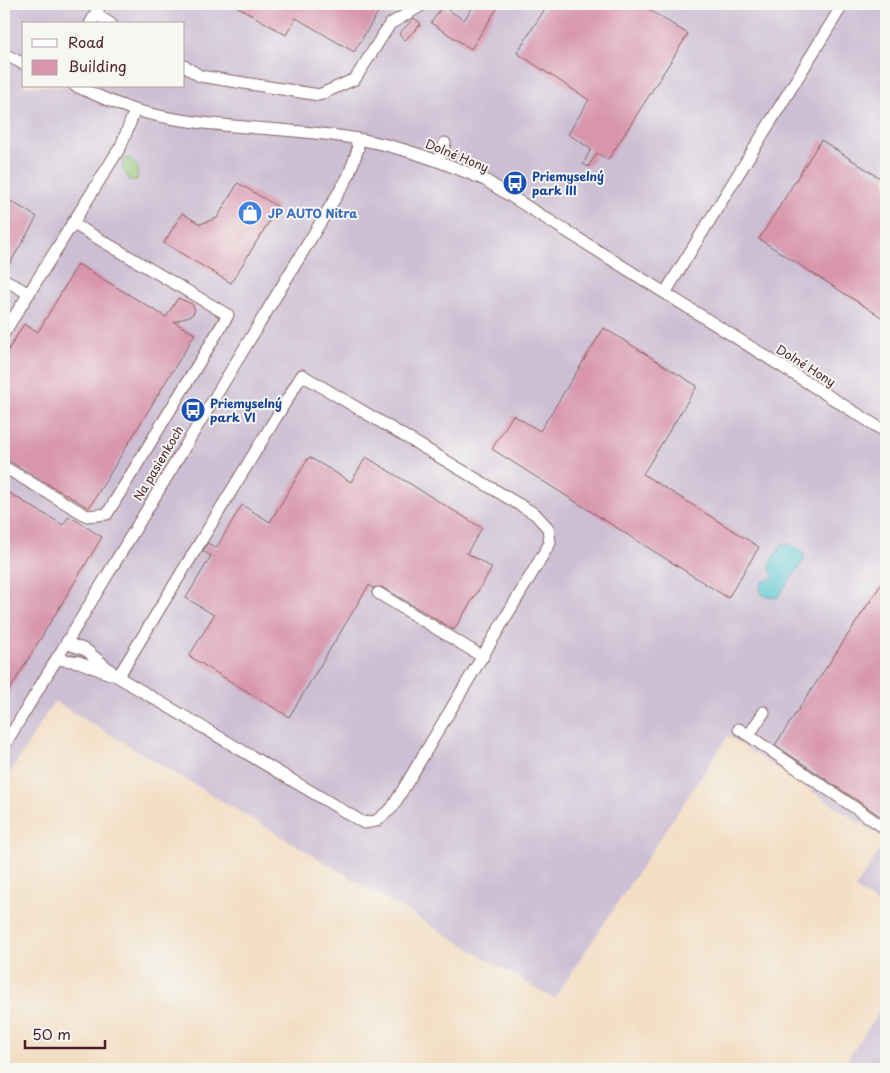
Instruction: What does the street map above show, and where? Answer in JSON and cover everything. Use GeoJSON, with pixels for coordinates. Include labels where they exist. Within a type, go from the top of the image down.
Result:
{"type":"FeatureCollection","features":[{"type":"Feature","properties":{"kind":"street"},"geometry":{"type":"LineString","coordinates":[[92,19],[101,4]]}},
{"type":"Feature","properties":{"kind":"street"},"geometry":{"type":"LineString","coordinates":[[185,67],[200,76],[319,95],[355,79],[390,24],[424,4]]}},
{"type":"Feature","properties":{"kind":"street"},"geometry":{"type":"LineString","coordinates":[[665,293],[843,4]]}},
{"type":"Feature","properties":{"kind":"street"},"geometry":{"type":"LineString","coordinates":[[4,54],[22,63]]}},
{"type":"Feature","properties":{"kind":"street","name":"Dolné Hony"},"geometry":{"type":"LineString","coordinates":[[80,88],[135,110],[175,118],[356,139],[402,149],[439,160],[485,180],[886,432]]}},
{"type":"Feature","properties":{"kind":"street"},"geometry":{"type":"LineString","coordinates":[[4,333],[121,146],[135,110]]}},
{"type":"Feature","properties":{"kind":"street","name":"Na pasienkoch"},"geometry":{"type":"LineString","coordinates":[[4,746],[348,177],[358,149],[356,139]]}},
{"type":"Feature","properties":{"kind":"street"},"geometry":{"type":"LineString","coordinates":[[439,160],[445,143]]}},
{"type":"Feature","properties":{"kind":"street"},"geometry":{"type":"LineString","coordinates":[[4,468],[87,516],[107,514],[228,315],[72,223]]}},
{"type":"Feature","properties":{"kind":"street"},"geometry":{"type":"LineString","coordinates":[[4,279],[28,294]]}},
{"type":"Feature","properties":{"kind":"street"},"geometry":{"type":"LineString","coordinates":[[66,643],[86,650],[118,677],[364,823],[376,821],[392,808],[550,543],[548,528],[535,514],[302,375],[118,677]]}},
{"type":"Feature","properties":{"kind":"street"},"geometry":{"type":"LineString","coordinates":[[378,593],[483,657]]}},
{"type":"Feature","properties":{"kind":"street"},"geometry":{"type":"LineString","coordinates":[[56,659],[79,662],[118,677]]}},
{"type":"Feature","properties":{"kind":"street"},"geometry":{"type":"LineString","coordinates":[[764,712],[744,732],[886,829]]}},
{"type":"Feature","properties":{"kind":"shaded area"},"geometry":{"type":"Polygon","coordinates":[[[4,4],[886,4],[886,840],[728,736],[554,999],[54,701],[4,783],[4,4]]]}},
{"type":"Feature","properties":{"kind":"shaded area"},"geometry":{"type":"Polygon","coordinates":[[[886,840],[886,909],[855,889],[886,840]]]}},
{"type":"Feature","properties":{"kind":"shaded area"},"geometry":{"type":"Polygon","coordinates":[[[886,1001],[886,1069],[841,1069],[886,1001]]]}},
{"type":"Feature","properties":{"kind":"green space"},"geometry":{"type":"Polygon","coordinates":[[[129,158],[138,167],[137,180],[130,181],[122,166],[124,160],[129,158]]]}},
{"type":"Feature","properties":{"kind":"water"},"geometry":{"type":"Polygon","coordinates":[[[783,544],[792,545],[803,552],[805,559],[777,598],[765,596],[761,593],[760,587],[763,582],[773,577],[769,564],[783,544]]]}},
{"type":"Feature","properties":{"kind":"building"},"geometry":{"type":"Polygon","coordinates":[[[233,4],[383,4],[354,52],[296,18],[286,35],[233,4]]]}},
{"type":"Feature","properties":{"kind":"building"},"geometry":{"type":"Polygon","coordinates":[[[475,4],[500,4],[471,49],[431,23],[442,6],[464,20],[475,4]]]}},
{"type":"Feature","properties":{"kind":"building"},"geometry":{"type":"Polygon","coordinates":[[[548,4],[640,4],[688,34],[608,160],[597,153],[588,167],[583,164],[591,149],[568,134],[589,100],[517,53],[548,4]]]}},
{"type":"Feature","properties":{"kind":"building"},"geometry":{"type":"Polygon","coordinates":[[[414,18],[421,24],[405,40],[399,34],[414,18]]]}},
{"type":"Feature","properties":{"kind":"building"},"geometry":{"type":"Polygon","coordinates":[[[821,140],[886,182],[886,320],[759,239],[821,140]]]}},
{"type":"Feature","properties":{"kind":"building"},"geometry":{"type":"Polygon","coordinates":[[[238,183],[278,207],[231,283],[164,243],[182,213],[200,224],[217,218],[238,183]]]}},
{"type":"Feature","properties":{"kind":"building"},"geometry":{"type":"Polygon","coordinates":[[[4,197],[37,217],[5,272],[4,272],[4,197]]]}},
{"type":"Feature","properties":{"kind":"building"},"geometry":{"type":"Polygon","coordinates":[[[78,264],[166,317],[178,298],[192,304],[195,310],[192,315],[174,322],[195,334],[89,508],[4,458],[4,357],[24,324],[38,332],[78,264]]]}},
{"type":"Feature","properties":{"kind":"building"},"geometry":{"type":"Polygon","coordinates":[[[604,328],[697,386],[643,474],[759,547],[728,598],[492,449],[513,415],[540,431],[604,328]]]}},
{"type":"Feature","properties":{"kind":"building"},"geometry":{"type":"Polygon","coordinates":[[[309,457],[351,482],[366,457],[482,528],[467,553],[492,568],[454,630],[382,587],[373,588],[369,585],[289,717],[189,656],[214,615],[186,598],[211,556],[203,551],[208,543],[216,548],[242,505],[270,522],[309,457]]]}},
{"type":"Feature","properties":{"kind":"building"},"geometry":{"type":"Polygon","coordinates":[[[4,490],[63,525],[69,516],[102,537],[4,699],[4,490]]]}},
{"type":"Feature","properties":{"kind":"building"},"geometry":{"type":"Polygon","coordinates":[[[886,577],[886,820],[775,745],[886,577]]]}},
{"type":"Feature","properties":{"kind":"place","name":"Priemyselný park III"},"geometry":{"type":"Point","coordinates":[515,183]}},
{"type":"Feature","properties":{"kind":"place","name":"JP AUTO Nitra"},"geometry":{"type":"Point","coordinates":[250,213]}},
{"type":"Feature","properties":{"kind":"place","name":"Priemyselný park VI"},"geometry":{"type":"Point","coordinates":[193,410]}}]}
